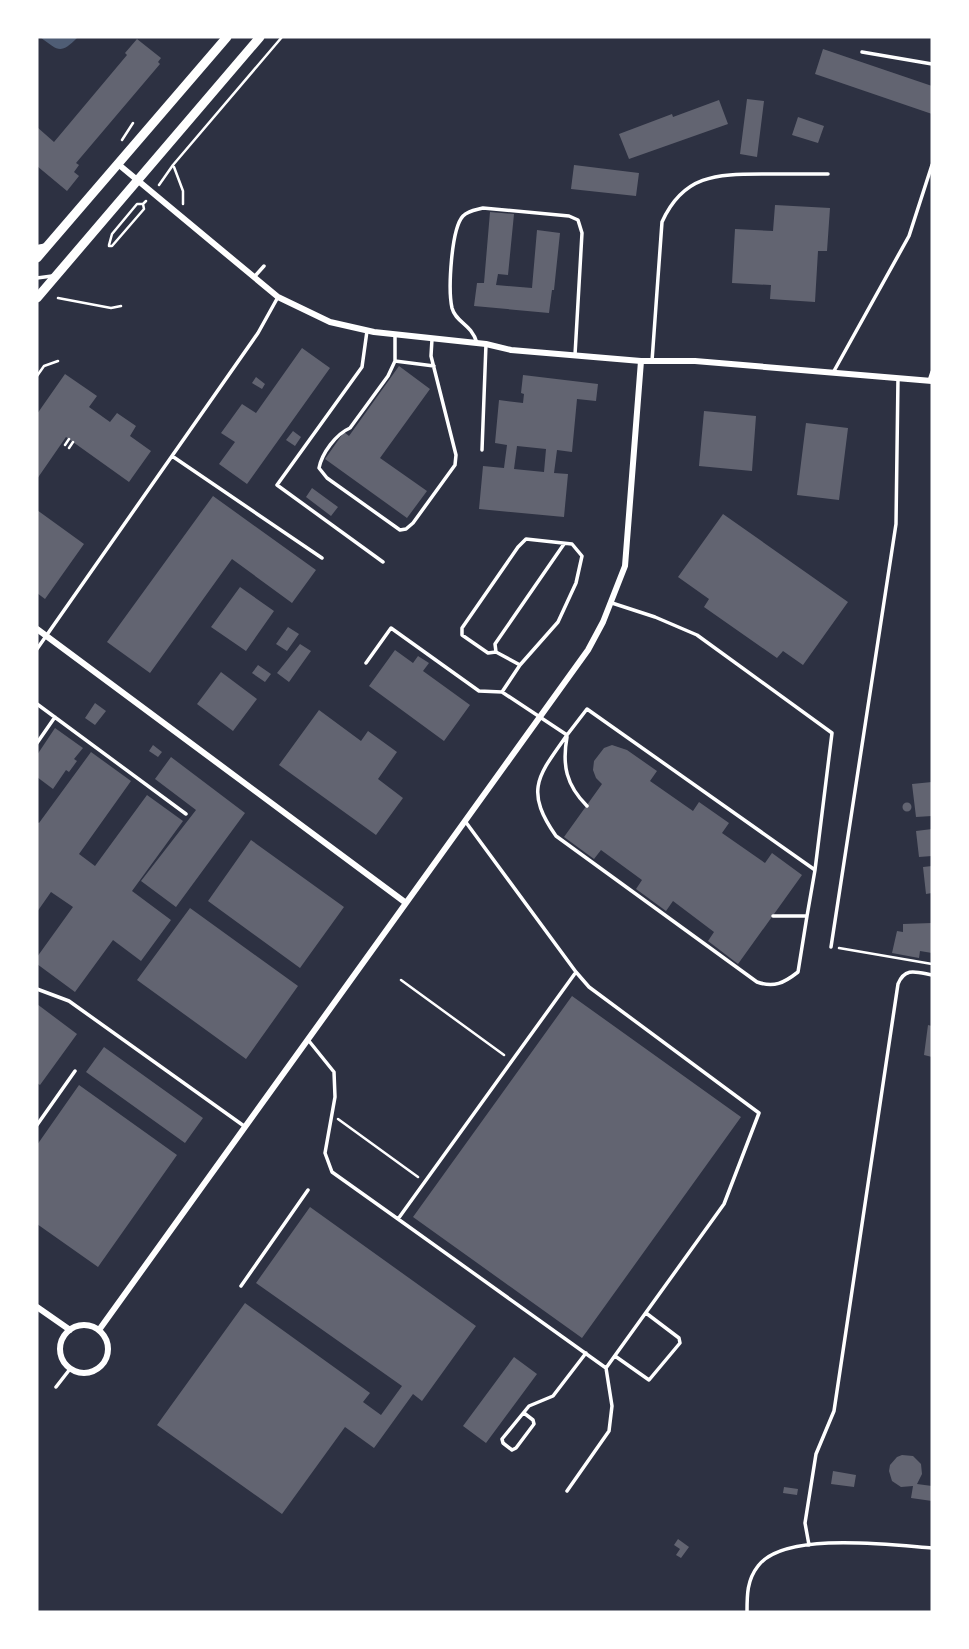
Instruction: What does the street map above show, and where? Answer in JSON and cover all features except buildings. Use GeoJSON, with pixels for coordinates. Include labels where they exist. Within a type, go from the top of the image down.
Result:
{"type":"FeatureCollection","features":[{"type":"Feature","properties":{"kind":"main road"},"geometry":{"type":"LineString","coordinates":[[37,258],[227,37]]}},
{"type":"Feature","properties":{"kind":"main road"},"geometry":{"type":"LineString","coordinates":[[37,298],[260,37]]}},
{"type":"Feature","properties":{"kind":"street"},"geometry":{"type":"LineString","coordinates":[[118,164],[278,297],[330,322],[367,331],[486,344],[511,350],[641,361],[695,361],[931,381]]}},
{"type":"Feature","properties":{"kind":"street"},"geometry":{"type":"LineString","coordinates":[[37,248],[47,246]]}},
{"type":"Feature","properties":{"kind":"street"},"geometry":{"type":"LineString","coordinates":[[99,1330],[588,650],[612,603],[625,566],[641,361]]}},
{"type":"Feature","properties":{"kind":"street"},"geometry":{"type":"LineString","coordinates":[[37,629],[406,902]]}},
{"type":"Feature","properties":{"kind":"street"},"geometry":{"type":"LineString","coordinates":[[37,1307],[69,1330]]}},
{"type":"Feature","properties":{"kind":"street"},"geometry":{"type":"LineString","coordinates":[[84,1325],[99,1330],[108,1342],[108,1357],[104,1364],[92,1373],[70,1369],[61,1357],[60,1349],[69,1330],[84,1325]]}},
{"type":"Feature","properties":{"kind":"lane"},"geometry":{"type":"LineString","coordinates":[[862,52],[932,64]]}},
{"type":"Feature","properties":{"kind":"lane"},"geometry":{"type":"LineString","coordinates":[[833,374],[909,236],[932,165]]}},
{"type":"Feature","properties":{"kind":"lane"},"geometry":{"type":"LineString","coordinates":[[652,361],[662,222],[669,206],[681,192],[712,176],[828,174]]}},
{"type":"Feature","properties":{"kind":"lane"},"geometry":{"type":"LineString","coordinates":[[477,343],[473,331],[456,317],[452,309],[450,287],[455,233],[461,217],[470,211],[483,208],[569,216],[578,220],[582,233],[575,355]]}},
{"type":"Feature","properties":{"kind":"lane"},"geometry":{"type":"LineString","coordinates":[[254,278],[264,266]]}},
{"type":"Feature","properties":{"kind":"lane"},"geometry":{"type":"LineString","coordinates":[[37,278],[57,275]]}},
{"type":"Feature","properties":{"kind":"lane"},"geometry":{"type":"LineString","coordinates":[[37,649],[258,333],[278,297]]}},
{"type":"Feature","properties":{"kind":"lane"},"geometry":{"type":"LineString","coordinates":[[367,331],[362,367],[277,485],[383,562]]}},
{"type":"Feature","properties":{"kind":"lane"},"geometry":{"type":"LineString","coordinates":[[394,335],[395,361],[388,376],[350,428],[342,431],[321,460],[319,468],[327,478],[400,530],[406,529],[412,523],[455,465],[456,455],[431,356],[432,339]]}},
{"type":"Feature","properties":{"kind":"lane"},"geometry":{"type":"LineString","coordinates":[[482,450],[486,344]]}},
{"type":"Feature","properties":{"kind":"lane"},"geometry":{"type":"LineString","coordinates":[[395,361],[434,366]]}},
{"type":"Feature","properties":{"kind":"lane"},"geometry":{"type":"LineString","coordinates":[[931,381],[932,372]]}},
{"type":"Feature","properties":{"kind":"lane"},"geometry":{"type":"LineString","coordinates":[[831,947],[896,524],[898,379]]}},
{"type":"Feature","properties":{"kind":"lane"},"geometry":{"type":"LineString","coordinates":[[172,456],[322,558]]}},
{"type":"Feature","properties":{"kind":"lane"},"geometry":{"type":"LineString","coordinates":[[502,692],[520,665],[558,622],[576,583],[582,556],[572,544],[526,539],[462,628],[462,635],[488,653],[496,652],[520,665]]}},
{"type":"Feature","properties":{"kind":"lane"},"geometry":{"type":"LineString","coordinates":[[496,652],[495,644],[564,544]]}},
{"type":"Feature","properties":{"kind":"lane"},"geometry":{"type":"LineString","coordinates":[[612,603],[697,635],[832,733],[815,870],[798,972],[777,985],[757,982],[556,836],[537,803],[537,789],[547,763],[587,709],[815,870]]}},
{"type":"Feature","properties":{"kind":"lane"},"geometry":{"type":"LineString","coordinates":[[366,663],[391,628],[479,691],[502,692],[567,734]]}},
{"type":"Feature","properties":{"kind":"lane"},"geometry":{"type":"LineString","coordinates":[[37,704],[186,814]]}},
{"type":"Feature","properties":{"kind":"lane"},"geometry":{"type":"LineString","coordinates":[[37,743],[55,717]]}},
{"type":"Feature","properties":{"kind":"lane"},"geometry":{"type":"LineString","coordinates":[[567,734],[564,754],[566,778],[576,795],[587,806]]}},
{"type":"Feature","properties":{"kind":"lane"},"geometry":{"type":"LineString","coordinates":[[465,821],[589,987],[760,1113],[724,1204],[606,1368]]}},
{"type":"Feature","properties":{"kind":"lane"},"geometry":{"type":"LineString","coordinates":[[772,916],[807,916]]}},
{"type":"Feature","properties":{"kind":"lane"},"geometry":{"type":"LineString","coordinates":[[809,1545],[805,1523],[816,1454],[834,1411],[898,984],[902,974],[909,971],[932,975]]}},
{"type":"Feature","properties":{"kind":"lane"},"geometry":{"type":"LineString","coordinates":[[398,1219],[576,972]]}},
{"type":"Feature","properties":{"kind":"lane"},"geometry":{"type":"LineString","coordinates":[[37,989],[69,1001],[245,1126]]}},
{"type":"Feature","properties":{"kind":"lane"},"geometry":{"type":"LineString","coordinates":[[308,1039],[334,1072],[335,1097],[325,1153],[332,1171],[606,1368],[612,1406],[609,1431],[567,1491]]}},
{"type":"Feature","properties":{"kind":"lane"},"geometry":{"type":"LineString","coordinates":[[37,1125],[75,1071]]}},
{"type":"Feature","properties":{"kind":"lane"},"geometry":{"type":"LineString","coordinates":[[241,1286],[308,1190]]}},
{"type":"Feature","properties":{"kind":"lane"},"geometry":{"type":"LineString","coordinates":[[615,1356],[649,1380],[680,1343],[677,1336],[646,1313]]}},
{"type":"Feature","properties":{"kind":"lane"},"geometry":{"type":"LineString","coordinates":[[524,1413],[534,1424],[512,1450],[502,1439],[529,1406],[553,1396],[586,1353]]}},
{"type":"Feature","properties":{"kind":"lane"},"geometry":{"type":"LineString","coordinates":[[56,1387],[70,1369]]}},
{"type":"Feature","properties":{"kind":"lane"},"geometry":{"type":"LineString","coordinates":[[747,1612],[747,1587],[758,1565],[774,1552],[849,1541],[932,1548]]}},
{"type":"Feature","properties":{"kind":"path"},"geometry":{"type":"LineString","coordinates":[[162,182],[173,165],[282,37]]}},
{"type":"Feature","properties":{"kind":"path"},"geometry":{"type":"LineString","coordinates":[[125,132],[133,123]]}},
{"type":"Feature","properties":{"kind":"path"},"geometry":{"type":"LineString","coordinates":[[173,165],[179,174],[183,191],[183,218]]}},
{"type":"Feature","properties":{"kind":"path"},"geometry":{"type":"LineString","coordinates":[[138,204],[143,204],[144,209],[112,246],[109,246],[113,233],[138,204]]}},
{"type":"Feature","properties":{"kind":"path"},"geometry":{"type":"LineString","coordinates":[[58,298],[111,308],[121,306]]}},
{"type":"Feature","properties":{"kind":"path"},"geometry":{"type":"LineString","coordinates":[[37,376],[44,366],[58,361]]}},
{"type":"Feature","properties":{"kind":"path"},"geometry":{"type":"LineString","coordinates":[[67,447],[71,441]]}},
{"type":"Feature","properties":{"kind":"path"},"geometry":{"type":"LineString","coordinates":[[831,947],[932,964]]}},
{"type":"Feature","properties":{"kind":"path"},"geometry":{"type":"LineString","coordinates":[[401,980],[512,1061]]}},
{"type":"Feature","properties":{"kind":"path"},"geometry":{"type":"LineString","coordinates":[[332,1111],[340,1121],[424,1182]]}},
{"type":"Feature","properties":{"kind":"water"},"geometry":{"type":"Polygon","coordinates":[[[40,37],[78,37],[67,47],[59,49],[40,37]]]}}]}
